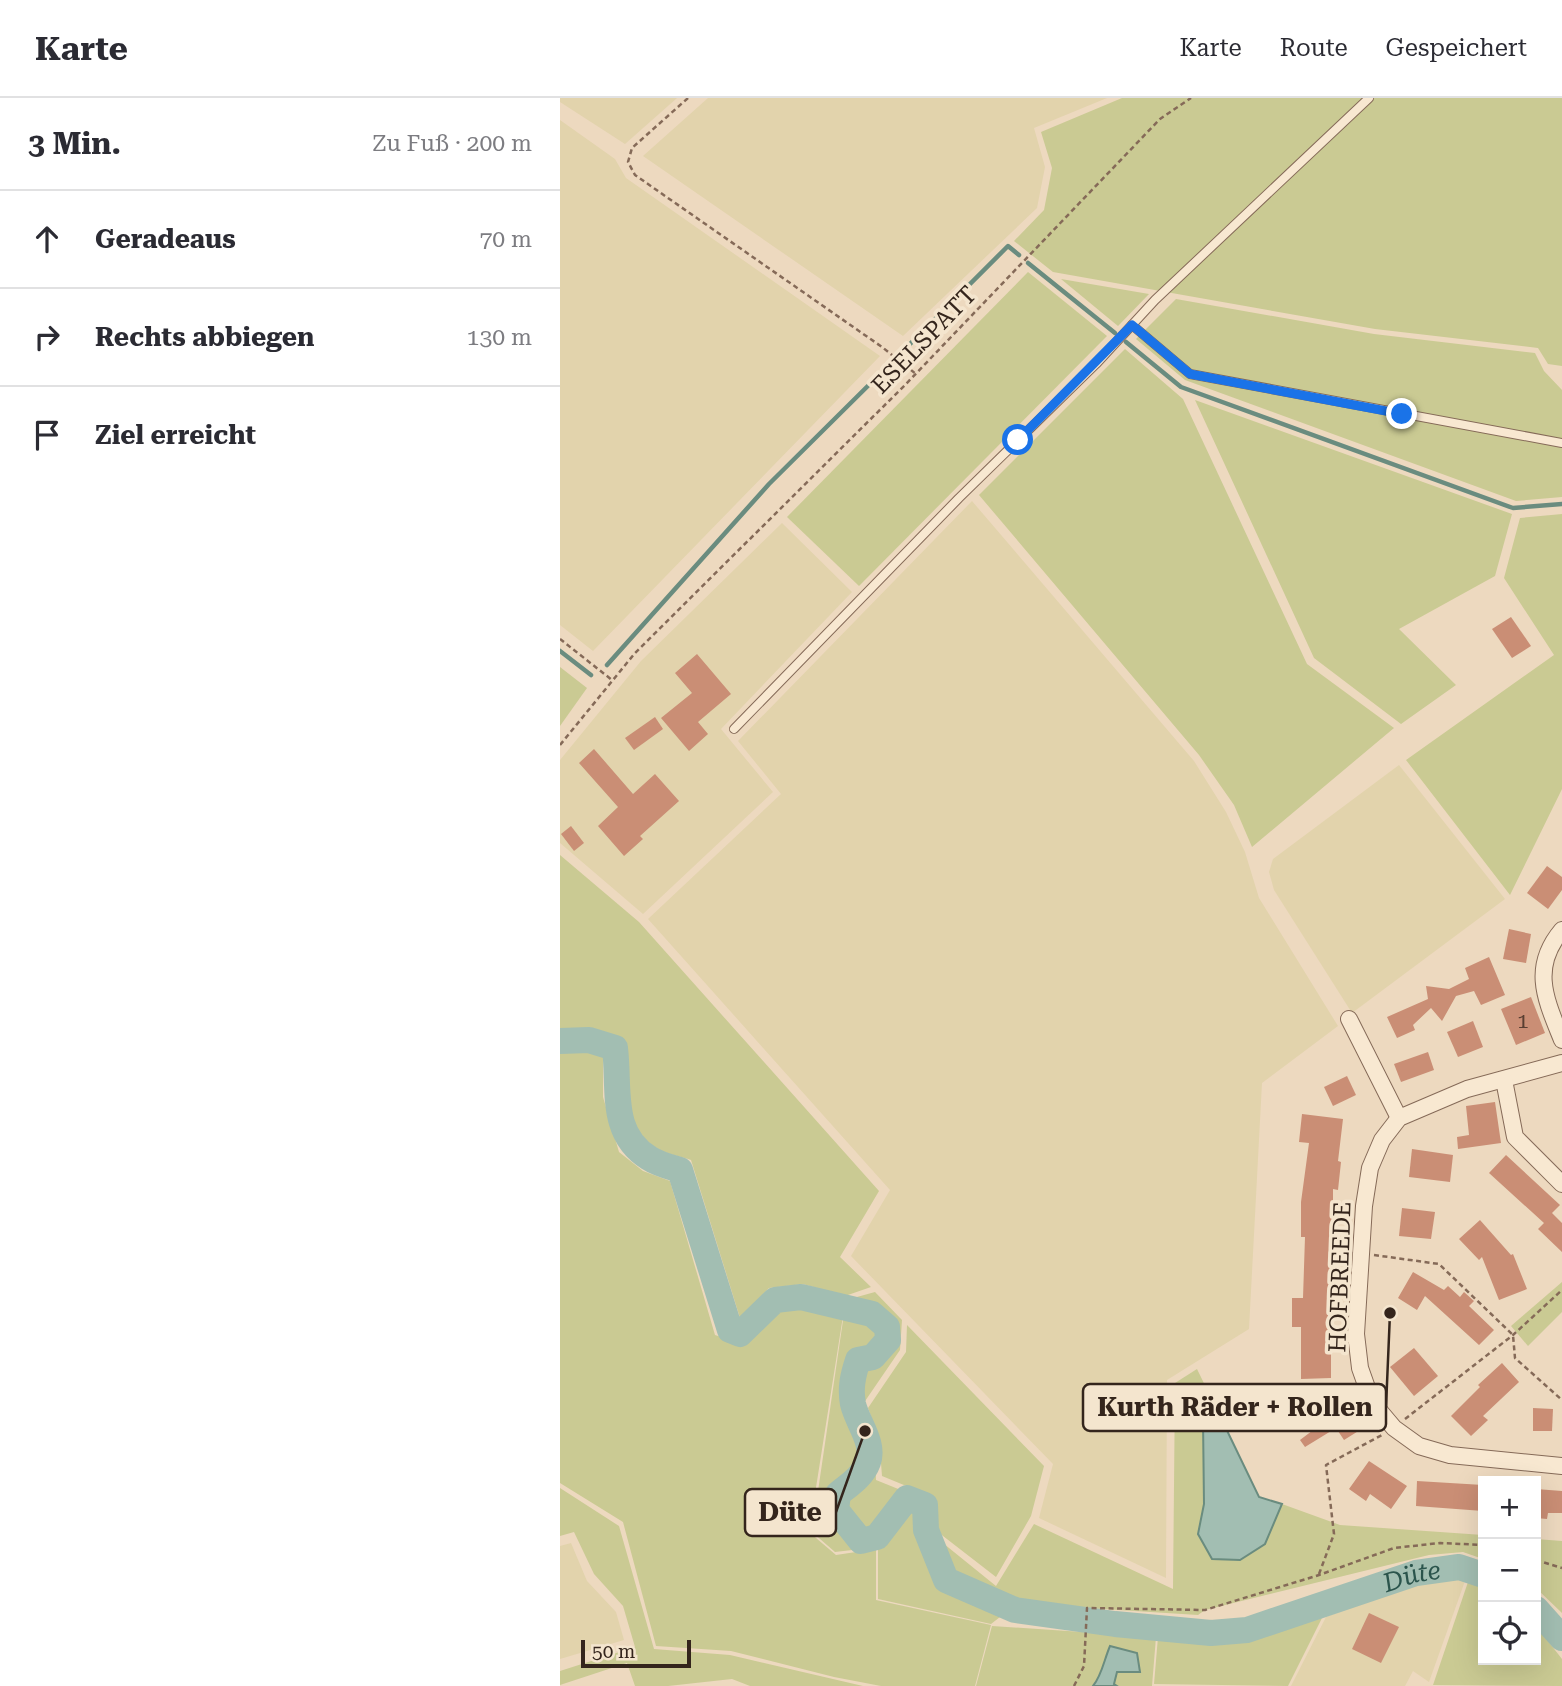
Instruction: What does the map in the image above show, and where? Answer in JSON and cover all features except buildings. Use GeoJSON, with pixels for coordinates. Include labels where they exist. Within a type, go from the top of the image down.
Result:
{"type":"FeatureCollection","features":[{"type":"Feature","properties":{"kind":"street"},"geometry":{"type":"LineString","coordinates":[[1562,930],[1545,956],[1543,978],[1545,996],[1562,1040]]}},
{"type":"Feature","properties":{"kind":"street"},"geometry":{"type":"LineString","coordinates":[[1349,1019],[1399,1118],[1467,1089],[1562,1063]]}},
{"type":"Feature","properties":{"kind":"street"},"geometry":{"type":"LineString","coordinates":[[1504,1080],[1515,1137],[1562,1184]]}},
{"type":"Feature","properties":{"kind":"street","name":"HOFBREEDE"},"geometry":{"type":"LineString","coordinates":[[1399,1118],[1382,1140],[1370,1168],[1364,1206],[1356,1334],[1360,1368],[1372,1402],[1394,1428],[1419,1446],[1450,1455],[1562,1466]]}},
{"type":"Feature","properties":{"kind":"lane"},"geometry":{"type":"LineString","coordinates":[[734,729],[1155,300],[1369,98]]}},
{"type":"Feature","properties":{"kind":"lane"},"geometry":{"type":"LineString","coordinates":[[1132,325],[1190,374],[1562,441]]}},
{"type":"Feature","properties":{"kind":"path"},"geometry":{"type":"LineString","coordinates":[[688,98],[632,148],[628,162],[635,175],[882,347],[916,374]]}},
{"type":"Feature","properties":{"kind":"path","name":"ESELSPATT"},"geometry":{"type":"LineString","coordinates":[[560,744],[635,653],[916,374],[1160,119],[1191,98]]}},
{"type":"Feature","properties":{"kind":"path"},"geometry":{"type":"LineString","coordinates":[[560,639],[612,680]]}},
{"type":"Feature","properties":{"kind":"path"},"geometry":{"type":"LineString","coordinates":[[1361,1254],[1439,1264],[1513,1335],[1515,1357],[1562,1400]]}},
{"type":"Feature","properties":{"kind":"path"},"geometry":{"type":"LineString","coordinates":[[1513,1335],[1562,1290]]}},
{"type":"Feature","properties":{"kind":"path"},"geometry":{"type":"LineString","coordinates":[[1074,1686],[1084,1666],[1087,1608],[1205,1610],[1319,1575],[1394,1548],[1440,1543],[1478,1545]]}},
{"type":"Feature","properties":{"kind":"path"},"geometry":{"type":"LineString","coordinates":[[1541,1562],[1562,1568]]}},
{"type":"Feature","properties":{"kind":"shaded area"},"geometry":{"type":"Polygon","coordinates":[[[560,98],[677,98],[625,144],[560,102],[560,98]]]}},
{"type":"Feature","properties":{"kind":"shaded area"},"geometry":{"type":"Polygon","coordinates":[[[708,98],[1107,98],[1034,128],[1045,167],[1037,208],[903,336],[643,156],[708,98]]]}},
{"type":"Feature","properties":{"kind":"shaded area"},"geometry":{"type":"Polygon","coordinates":[[[560,120],[615,159],[626,178],[880,356],[593,651],[560,625],[560,120]]]}},
{"type":"Feature","properties":{"kind":"shaded area"},"geometry":{"type":"Polygon","coordinates":[[[972,501],[1194,761],[1226,812],[1245,852],[1259,898],[1338,1026],[1262,1083],[1249,1329],[1167,1380],[1166,1578],[1039,1518],[1053,1464],[851,1256],[890,1190],[648,919],[781,794],[738,741],[972,501]]]}},
{"type":"Feature","properties":{"kind":"shaded area"},"geometry":{"type":"Polygon","coordinates":[[[782,523],[852,592],[721,729],[773,792],[643,914],[560,843],[560,760],[641,661],[782,523]]]}},
{"type":"Feature","properties":{"kind":"shaded area"},"geometry":{"type":"Polygon","coordinates":[[[1399,765],[1505,899],[1352,1013],[1274,890],[1269,872],[1273,859],[1399,765]]]}},
{"type":"Feature","properties":{"kind":"shaded area"},"geometry":{"type":"Polygon","coordinates":[[[1220,1416],[1259,1497],[1282,1504],[1265,1544],[1240,1560],[1212,1559],[1198,1534],[1204,1504],[1203,1420],[1220,1416]]]}},
{"type":"Feature","properties":{"kind":"shaded area"},"geometry":{"type":"Polygon","coordinates":[[[571,1543],[587,1581],[616,1612],[624,1640],[560,1659],[560,1546],[571,1543]]]}},
{"type":"Feature","properties":{"kind":"shaded area"},"geometry":{"type":"Polygon","coordinates":[[[1455,1578],[1465,1581],[1429,1682],[1413,1671],[1405,1686],[1291,1686],[1326,1617],[1417,1583],[1455,1578]]]}},
{"type":"Feature","properties":{"kind":"shaded area"},"geometry":{"type":"Polygon","coordinates":[[[1110,1646],[1137,1653],[1140,1672],[1117,1672],[1114,1684],[1117,1686],[1093,1686],[1101,1672],[1110,1646]]]}},
{"type":"Feature","properties":{"kind":"green space"},"geometry":{"type":"Polygon","coordinates":[[[1122,98],[1562,98],[1562,366],[1548,364],[1538,348],[1375,329],[1053,272],[1014,241],[1044,210],[1052,168],[1041,132],[1122,98]]]}},
{"type":"Feature","properties":{"kind":"green space"},"geometry":{"type":"Polygon","coordinates":[[[1028,272],[1107,336],[859,586],[787,517],[1028,272]]]}},
{"type":"Feature","properties":{"kind":"green space"},"geometry":{"type":"Polygon","coordinates":[[[1061,279],[1149,294],[1118,326],[1061,279]]]}},
{"type":"Feature","properties":{"kind":"green space"},"geometry":{"type":"Polygon","coordinates":[[[1176,299],[1374,334],[1535,353],[1544,371],[1562,390],[1562,497],[1516,501],[1185,380],[1136,339],[1176,299]]]}},
{"type":"Feature","properties":{"kind":"green space"},"geometry":{"type":"Polygon","coordinates":[[[1125,349],[1183,399],[1307,664],[1394,728],[1252,847],[1234,805],[1199,755],[979,495],[1125,349]]]}},
{"type":"Feature","properties":{"kind":"green space"},"geometry":{"type":"Polygon","coordinates":[[[1195,400],[1512,514],[1495,576],[1399,629],[1456,685],[1401,724],[1314,658],[1195,400]]]}},
{"type":"Feature","properties":{"kind":"green space"},"geometry":{"type":"Polygon","coordinates":[[[1562,514],[1562,789],[1510,895],[1406,760],[1554,655],[1504,578],[1520,518],[1562,514]]]}},
{"type":"Feature","properties":{"kind":"green space"},"geometry":{"type":"Polygon","coordinates":[[[560,667],[587,688],[560,726],[560,667]]]}},
{"type":"Feature","properties":{"kind":"green space"},"geometry":{"type":"Polygon","coordinates":[[[560,855],[639,922],[879,1191],[840,1257],[871,1287],[845,1296],[803,1284],[769,1288],[740,1318],[691,1160],[655,1147],[636,1126],[629,1099],[626,1042],[590,1029],[560,1030],[560,855]]]}},
{"type":"Feature","properties":{"kind":"green space"},"geometry":{"type":"Polygon","coordinates":[[[586,1046],[603,1057],[603,1097],[619,1152],[643,1171],[670,1181],[715,1335],[746,1345],[780,1312],[797,1306],[843,1316],[809,1532],[836,1555],[876,1549],[876,1600],[991,1625],[975,1686],[881,1686],[731,1651],[656,1646],[623,1522],[560,1483],[560,1047],[586,1046]]]}},
{"type":"Feature","properties":{"kind":"green space"},"geometry":{"type":"Polygon","coordinates":[[[1562,1282],[1562,1312],[1528,1346],[1511,1326],[1562,1282]]]}},
{"type":"Feature","properties":{"kind":"green space"},"geometry":{"type":"Polygon","coordinates":[[[875,1292],[902,1320],[900,1350],[861,1407],[874,1441],[876,1480],[928,1501],[928,1531],[996,1586],[1034,1524],[1173,1589],[1175,1383],[1197,1369],[1220,1416],[1203,1420],[1204,1504],[1198,1534],[1265,1544],[1282,1504],[1340,1525],[1478,1535],[1478,1557],[1463,1552],[1429,1555],[1205,1610],[1198,1615],[1087,1608],[1022,1600],[991,1624],[878,1599],[878,1547],[835,1552],[812,1532],[846,1300],[875,1292]]]}},
{"type":"Feature","properties":{"kind":"green space"},"geometry":{"type":"Polygon","coordinates":[[[907,1325],[1044,1466],[1031,1516],[996,1577],[934,1529],[933,1497],[882,1476],[879,1438],[868,1408],[906,1352],[907,1325]]]}},
{"type":"Feature","properties":{"kind":"green space"},"geometry":{"type":"Polygon","coordinates":[[[560,1488],[619,1526],[654,1649],[730,1655],[863,1686],[750,1686],[732,1679],[668,1686],[635,1686],[627,1663],[560,1685],[560,1671],[635,1647],[623,1606],[594,1574],[574,1532],[560,1536],[560,1488]]]}},
{"type":"Feature","properties":{"kind":"green space"},"geometry":{"type":"Polygon","coordinates":[[[1541,1539],[1562,1541],[1562,1613],[1541,1593],[1541,1539]]]}},
{"type":"Feature","properties":{"kind":"green space"},"geometry":{"type":"Polygon","coordinates":[[[1468,1582],[1478,1586],[1478,1665],[1541,1665],[1541,1632],[1562,1659],[1562,1686],[1433,1685],[1468,1582]]]}},
{"type":"Feature","properties":{"kind":"green space"},"geometry":{"type":"Polygon","coordinates":[[[1322,1618],[1288,1686],[1154,1684],[1158,1637],[1212,1643],[1249,1640],[1322,1618]]]}},
{"type":"Feature","properties":{"kind":"green space"},"geometry":{"type":"Polygon","coordinates":[[[992,1626],[1156,1637],[1152,1686],[976,1686],[992,1626]]]}},
{"type":"Feature","properties":{"kind":"waterway"},"geometry":{"type":"LineString","coordinates":[[902,352],[1008,246],[1019,255]]}},
{"type":"Feature","properties":{"kind":"waterway"},"geometry":{"type":"LineString","coordinates":[[1028,263],[1115,333]]}},
{"type":"Feature","properties":{"kind":"waterway"},"geometry":{"type":"LineString","coordinates":[[1126,342],[1181,387],[1513,508],[1562,504]]}},
{"type":"Feature","properties":{"kind":"waterway"},"geometry":{"type":"LineString","coordinates":[[607,665],[769,484],[890,364]]}},
{"type":"Feature","properties":{"kind":"waterway"},"geometry":{"type":"LineString","coordinates":[[560,651],[591,675]]}},
{"type":"Feature","properties":{"kind":"waterway","name":"Düte"},"geometry":{"type":"LineString","coordinates":[[560,1041],[589,1040],[615,1048],[617,1094],[622,1123],[636,1148],[653,1160],[680,1170],[730,1330],[740,1334],[775,1300],[801,1297],[872,1314],[887,1327],[888,1340],[873,1357],[858,1360],[852,1387],[853,1404],[870,1455],[863,1472],[838,1494],[836,1510],[861,1541],[877,1537],[907,1498],[925,1505],[926,1530],[946,1580],[1015,1610],[1115,1624],[1211,1633],[1247,1630],[1416,1573],[1459,1567],[1478,1573]]}},
{"type":"Feature","properties":{"kind":"waterway","name":"Düte"},"geometry":{"type":"LineString","coordinates":[[1541,1615],[1562,1638]]}},
{"type":"Feature","properties":{"kind":"place","name":"Kurth Räder + Rollen"},"geometry":{"type":"Point","coordinates":[1390,1313]}},
{"type":"Feature","properties":{"kind":"place","name":"Düte"},"geometry":{"type":"Point","coordinates":[865,1431]}},
{"type":"Feature","properties":{"kind":"route"},"geometry":{"type":"LineString","coordinates":[[1018,440],[1132,325],[1190,374],[1402,414]]}}]}
